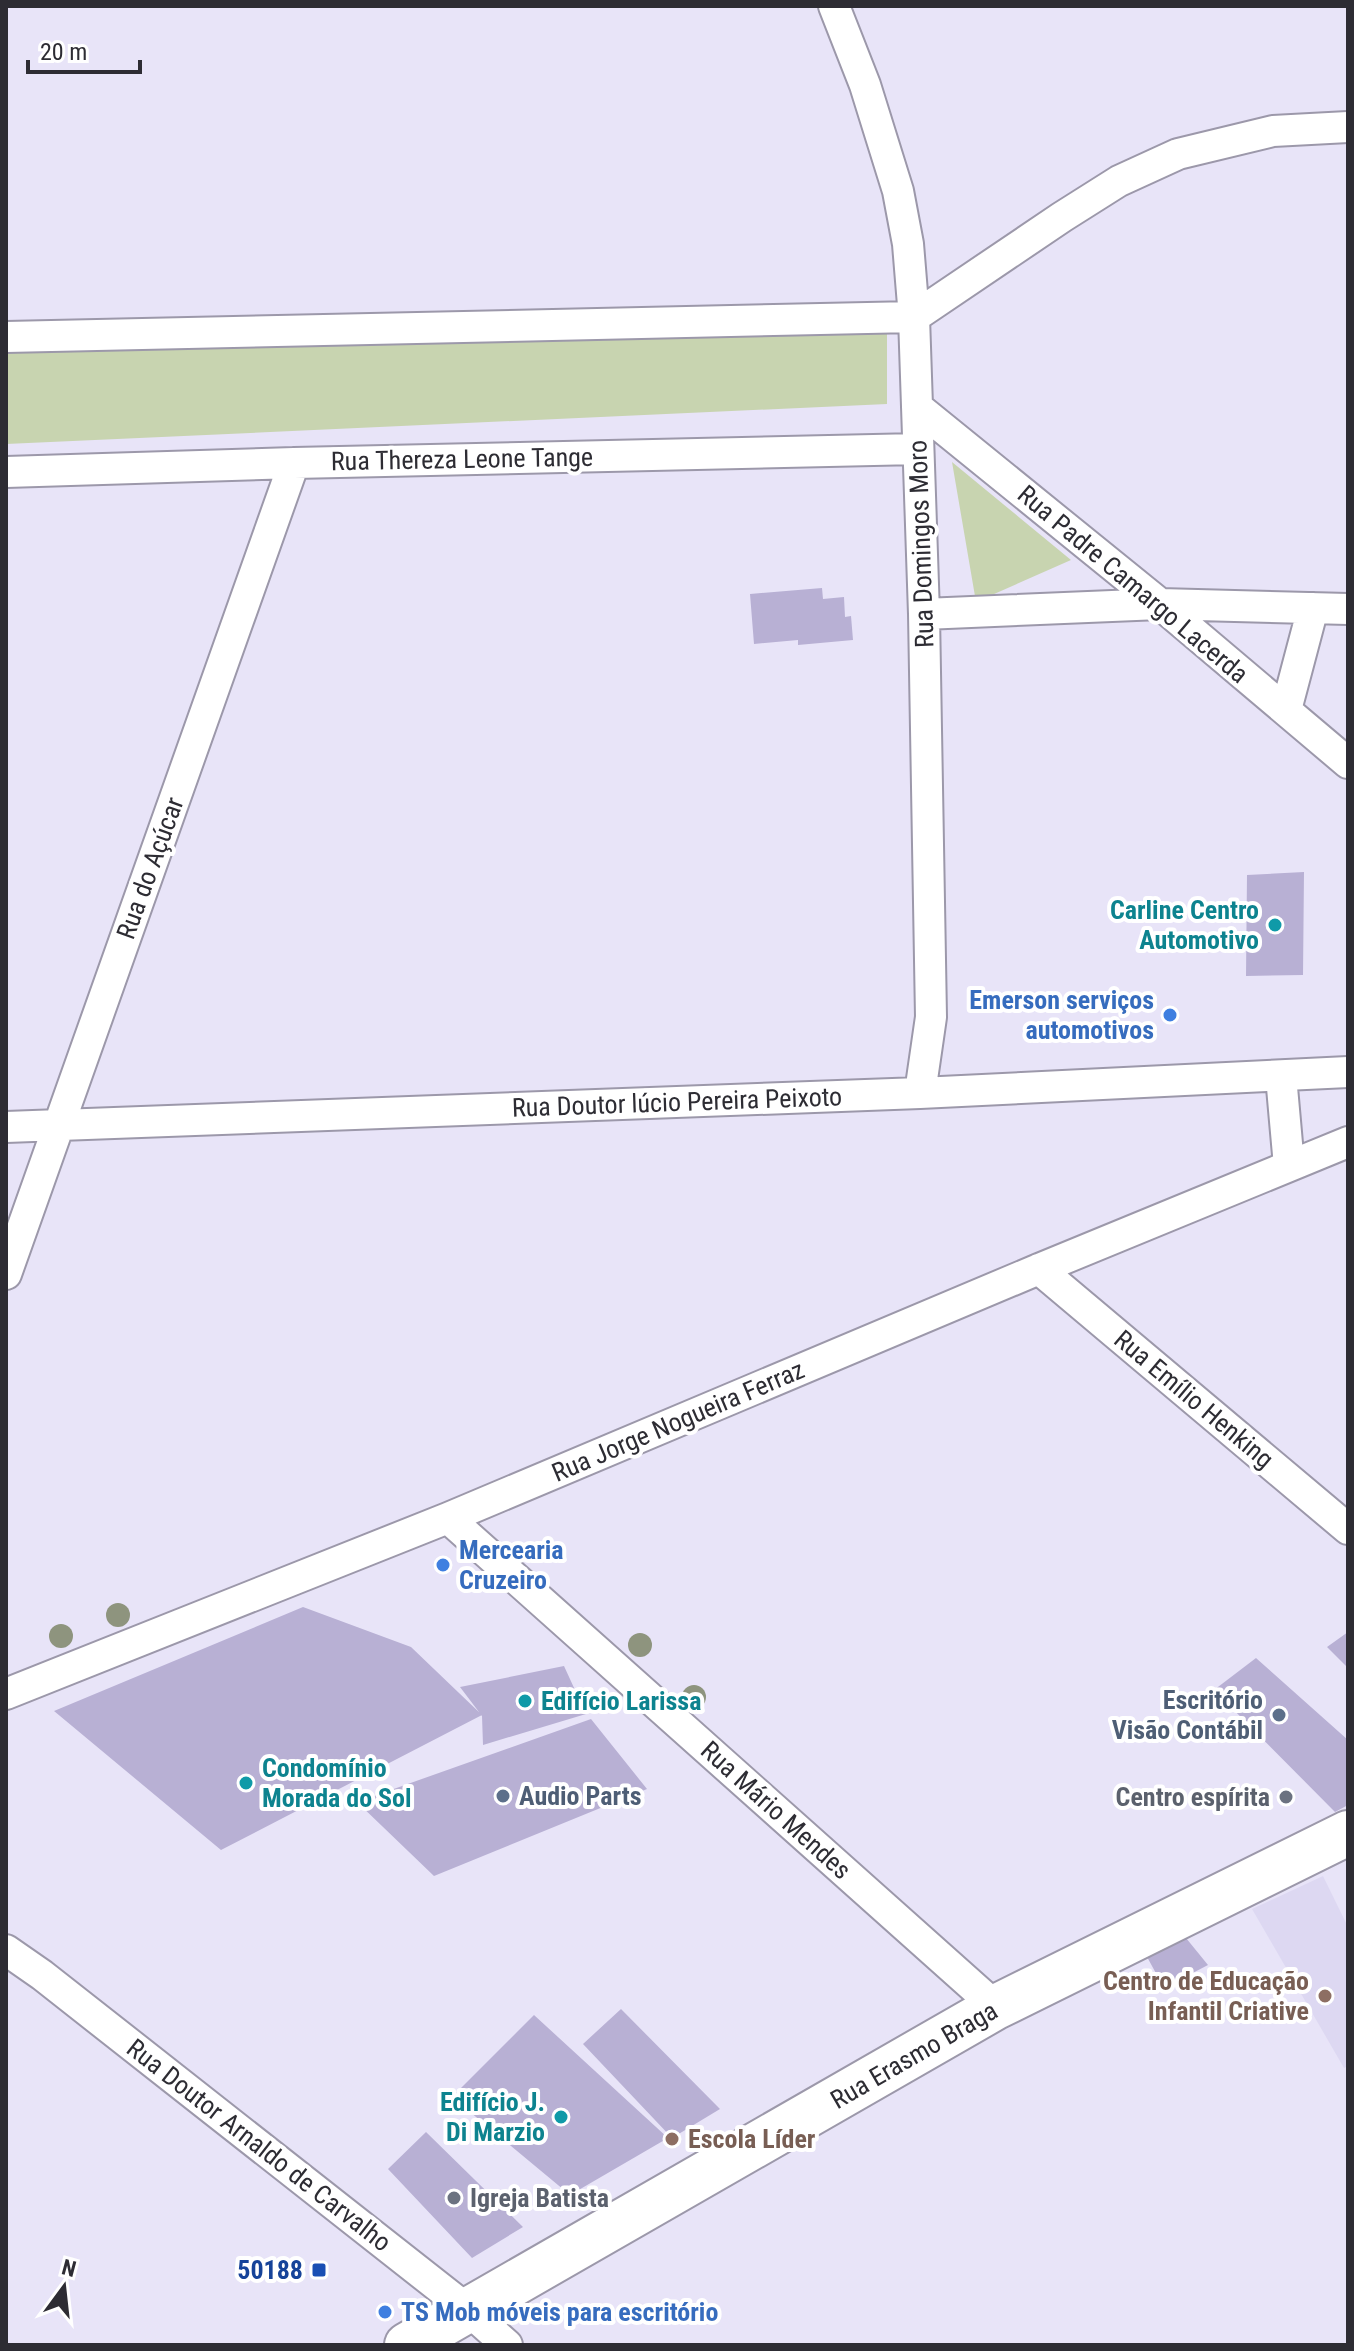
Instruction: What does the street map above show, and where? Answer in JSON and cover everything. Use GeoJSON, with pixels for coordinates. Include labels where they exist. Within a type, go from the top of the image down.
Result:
{"type":"FeatureCollection","features":[{"type":"Feature","properties":{"kind":"street","name":"Rua Domingos Moro"},"geometry":{"type":"LineString","coordinates":[[834,6],[865,85],[898,191],[908,244],[914,317],[924,614],[931,1017],[920,1093]]}},
{"type":"Feature","properties":{"kind":"street"},"geometry":{"type":"LineString","coordinates":[[6,337],[914,317],[1119,181],[1178,154],[1273,131],[1348,127]]}},
{"type":"Feature","properties":{"kind":"street","name":"Rua Padre Camargo Lacerda"},"geometry":{"type":"LineString","coordinates":[[917,407],[1160,604],[1348,763]]}},
{"type":"Feature","properties":{"kind":"street","name":"Rua Thereza Leone Tange"},"geometry":{"type":"LineString","coordinates":[[6,472],[918,449]]}},
{"type":"Feature","properties":{"kind":"street","name":"Rua do Açúcar"},"geometry":{"type":"LineString","coordinates":[[6,1274],[294,463]]}},
{"type":"Feature","properties":{"kind":"street"},"geometry":{"type":"LineString","coordinates":[[924,614],[1160,604],[1348,609]]}},
{"type":"Feature","properties":{"kind":"street"},"geometry":{"type":"LineString","coordinates":[[1286,710],[1313,608]]}},
{"type":"Feature","properties":{"kind":"street","name":"Rua Doutor lúcio Pereira Peixoto"},"geometry":{"type":"LineString","coordinates":[[6,1127],[920,1093],[1348,1072]]}},
{"type":"Feature","properties":{"kind":"street"},"geometry":{"type":"LineString","coordinates":[[1281,1076],[1289,1166]]}},
{"type":"Feature","properties":{"kind":"street","name":"Rua Jorge Nogueira Ferraz"},"geometry":{"type":"LineString","coordinates":[[6,1694],[448,1518],[1348,1142]]}},
{"type":"Feature","properties":{"kind":"street","name":"Rua Emílio Henking"},"geometry":{"type":"LineString","coordinates":[[1039,1269],[1348,1529]]}},
{"type":"Feature","properties":{"kind":"street","name":"Rua Mário Mendes"},"geometry":{"type":"LineString","coordinates":[[448,1518],[996,2007]]}},
{"type":"Feature","properties":{"kind":"street","name":"Rua Erasmo Braga"},"geometry":{"type":"LineString","coordinates":[[407,2345],[996,2007],[1348,1833]]}},
{"type":"Feature","properties":{"kind":"street","name":"Rua Doutor Arnaldo de Carvalho"},"geometry":{"type":"LineString","coordinates":[[6,1950],[68,1995],[468,2310],[507,2345]]}},
{"type":"Feature","properties":{"kind":"shaded area","name":"Centro de Educação Infantil Criative"},"geometry":{"type":"Polygon","coordinates":[[[1323,1876],[1348,1927],[1348,2066],[1344,2068],[1252,1909],[1323,1876]]]}},
{"type":"Feature","properties":{"kind":"green space"},"geometry":{"type":"Polygon","coordinates":[[[887,320],[887,404],[6,444],[6,350],[887,320]]]}},
{"type":"Feature","properties":{"kind":"green space"},"geometry":{"type":"Polygon","coordinates":[[[952,462],[1071,560],[976,602],[952,462]]]}},
{"type":"Feature","properties":{"kind":"building"},"geometry":{"type":"Polygon","coordinates":[[[822,588],[823,599],[844,597],[845,617],[851,616],[853,640],[798,645],[798,640],[754,644],[750,594],[822,588]]]}},
{"type":"Feature","properties":{"kind":"building","name":"Carline Centro Automotivo"},"geometry":{"type":"Polygon","coordinates":[[[1304,872],[1303,975],[1246,976],[1247,875],[1304,872]]]}},
{"type":"Feature","properties":{"kind":"building","name":"Condomínio Morada do Sol"},"geometry":{"type":"Polygon","coordinates":[[[303,1607],[411,1647],[482,1715],[221,1850],[54,1711],[303,1607]]]}},
{"type":"Feature","properties":{"kind":"building"},"geometry":{"type":"Polygon","coordinates":[[[1348,1632],[1348,1668],[1327,1647],[1348,1632]]]}},
{"type":"Feature","properties":{"kind":"building","name":"Escritório Visão Contábil"},"geometry":{"type":"Polygon","coordinates":[[[1256,1658],[1348,1740],[1348,1805],[1335,1812],[1214,1690],[1256,1658]]]}},
{"type":"Feature","properties":{"kind":"building","name":"Edifício Larissa"},"geometry":{"type":"Polygon","coordinates":[[[564,1666],[586,1714],[483,1745],[482,1716],[460,1687],[564,1666]]]}},
{"type":"Feature","properties":{"kind":"building","name":"Audio Parts"},"geometry":{"type":"Polygon","coordinates":[[[591,1719],[647,1789],[434,1876],[357,1802],[591,1719]]]}},
{"type":"Feature","properties":{"kind":"building"},"geometry":{"type":"Polygon","coordinates":[[[1186,1938],[1208,1965],[1164,1988],[1146,1955],[1186,1938]]]}},
{"type":"Feature","properties":{"kind":"building","name":"Escola Líder"},"geometry":{"type":"Polygon","coordinates":[[[621,2009],[720,2109],[672,2138],[583,2044],[621,2009]]]}},
{"type":"Feature","properties":{"kind":"building","name":"Edifício J. Di Marzio"},"geometry":{"type":"Polygon","coordinates":[[[534,2015],[668,2138],[570,2195],[452,2097],[534,2015]]]}},
{"type":"Feature","properties":{"kind":"building","name":"Igreja Batista"},"geometry":{"type":"Polygon","coordinates":[[[426,2132],[523,2227],[472,2258],[388,2169],[426,2132]]]}},
{"type":"Feature","properties":{"kind":"place","name":"Carline Centro Automotivo"},"geometry":{"type":"Point","coordinates":[1275,925]}},
{"type":"Feature","properties":{"kind":"place","name":"Emerson serviços automotivos"},"geometry":{"type":"Point","coordinates":[1170,1015]}},
{"type":"Feature","properties":{"kind":"place","name":"Mercearia Cruzeiro"},"geometry":{"type":"Point","coordinates":[443,1565]}},
{"type":"Feature","properties":{"kind":"place","name":"Edifício Larissa"},"geometry":{"type":"Point","coordinates":[525,1701]}},
{"type":"Feature","properties":{"kind":"place","name":"Escritório Visão Contábil"},"geometry":{"type":"Point","coordinates":[1279,1715]}},
{"type":"Feature","properties":{"kind":"place","name":"Condomínio Morada do Sol"},"geometry":{"type":"Point","coordinates":[246,1783]}},
{"type":"Feature","properties":{"kind":"place","name":"Audio Parts"},"geometry":{"type":"Point","coordinates":[503,1796]}},
{"type":"Feature","properties":{"kind":"place","name":"Centro espírita"},"geometry":{"type":"Point","coordinates":[1286,1797]}},
{"type":"Feature","properties":{"kind":"place","name":"Centro de Educação Infantil Criative"},"geometry":{"type":"Point","coordinates":[1325,1996]}},
{"type":"Feature","properties":{"kind":"place","name":"Edifício J. Di Marzio"},"geometry":{"type":"Point","coordinates":[561,2117]}},
{"type":"Feature","properties":{"kind":"place","name":"Escola Líder"},"geometry":{"type":"Point","coordinates":[672,2139]}},
{"type":"Feature","properties":{"kind":"place","name":"Igreja Batista"},"geometry":{"type":"Point","coordinates":[454,2198]}},
{"type":"Feature","properties":{"kind":"place","name":"50188"},"geometry":{"type":"Point","coordinates":[319,2270]}},
{"type":"Feature","properties":{"kind":"place","name":"TS Mob móveis para escritório"},"geometry":{"type":"Point","coordinates":[385,2312]}}]}
